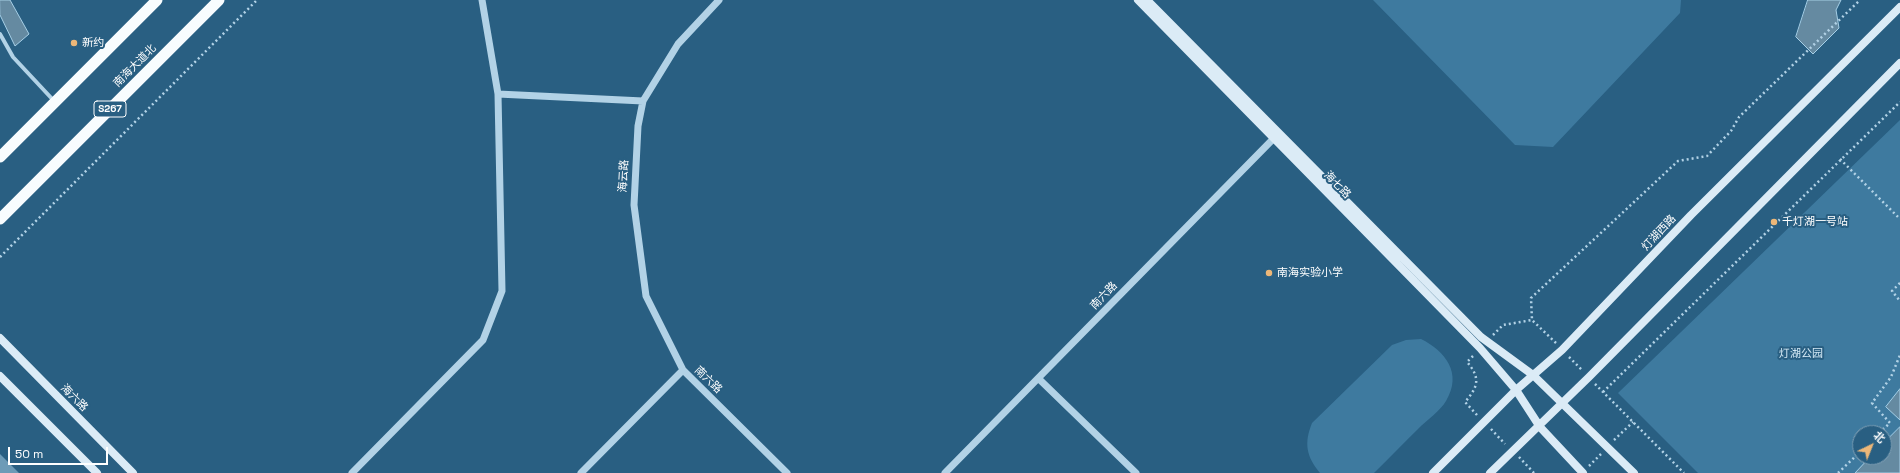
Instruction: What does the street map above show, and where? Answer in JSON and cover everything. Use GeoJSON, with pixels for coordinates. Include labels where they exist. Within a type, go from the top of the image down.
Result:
{"type":"FeatureCollection","features":[{"type":"Feature","properties":{"kind":"highway"},"geometry":{"type":"LineString","coordinates":[[0,157],[157,0]]}},
{"type":"Feature","properties":{"kind":"highway","name":"南海大道北"},"geometry":{"type":"LineString","coordinates":[[1,218],[219,0]]}},
{"type":"Feature","properties":{"kind":"main road","name":"海七路"},"geometry":{"type":"LineString","coordinates":[[1138,0],[1487,342],[1533,375],[1634,473]]}},
{"type":"Feature","properties":{"kind":"main road","name":"海七路"},"geometry":{"type":"LineString","coordinates":[[1147,0],[1480,348],[1516,390],[1540,427],[1583,473]]}},
{"type":"Feature","properties":{"kind":"main road","name":"灯湖西路"},"geometry":{"type":"LineString","coordinates":[[1432,473],[1516,390],[1562,350],[1691,215],[1900,7]]}},
{"type":"Feature","properties":{"kind":"main road"},"geometry":{"type":"LineString","coordinates":[[1490,473],[1512,451],[1540,427],[1900,63]]}},
{"type":"Feature","properties":{"kind":"main road","name":"海六路"},"geometry":{"type":"LineString","coordinates":[[0,338],[132,473]]}},
{"type":"Feature","properties":{"kind":"main road"},"geometry":{"type":"LineString","coordinates":[[0,376],[97,473]]}},
{"type":"Feature","properties":{"kind":"street"},"geometry":{"type":"LineString","coordinates":[[352,473],[483,340],[502,291],[498,94],[482,0]]}},
{"type":"Feature","properties":{"kind":"street","name":"海云路"},"geometry":{"type":"LineString","coordinates":[[683,370],[646,296],[634,205],[638,126],[643,101],[678,44],[719,0]]}},
{"type":"Feature","properties":{"kind":"street"},"geometry":{"type":"LineString","coordinates":[[0,34],[13,57],[55,102]]}},
{"type":"Feature","properties":{"kind":"street"},"geometry":{"type":"LineString","coordinates":[[498,94],[643,101]]}},
{"type":"Feature","properties":{"kind":"street","name":"南六路"},"geometry":{"type":"LineString","coordinates":[[945,473],[1039,379],[1276,135]]}},
{"type":"Feature","properties":{"kind":"street","name":"南六路"},"geometry":{"type":"LineString","coordinates":[[582,473],[683,370],[787,473]]}},
{"type":"Feature","properties":{"kind":"street"},"geometry":{"type":"LineString","coordinates":[[1039,379],[1136,473]]}},
{"type":"Feature","properties":{"kind":"path"},"geometry":{"type":"LineString","coordinates":[[0,257],[257,0]]}},
{"type":"Feature","properties":{"kind":"path"},"geometry":{"type":"LineString","coordinates":[[1797,59],[1848,13],[1860,0]]}},
{"type":"Feature","properties":{"kind":"path"},"geometry":{"type":"LineString","coordinates":[[1603,392],[1900,102]]}},
{"type":"Feature","properties":{"kind":"path"},"geometry":{"type":"LineString","coordinates":[[1840,159],[1900,219]]}},
{"type":"Feature","properties":{"kind":"path"},"geometry":{"type":"LineString","coordinates":[[1900,283],[1892,291],[1900,301]]}},
{"type":"Feature","properties":{"kind":"path"},"geometry":{"type":"LineString","coordinates":[[1487,342],[1503,325],[1532,320]]}},
{"type":"Feature","properties":{"kind":"path"},"geometry":{"type":"LineString","coordinates":[[1480,348],[1468,362],[1476,372],[1475,390],[1465,402],[1534,473]]}},
{"type":"Feature","properties":{"kind":"path"},"geometry":{"type":"LineString","coordinates":[[1887,425],[1890,422],[1872,403],[1891,377],[1900,355]]}},
{"type":"Feature","properties":{"kind":"path"},"geometry":{"type":"LineString","coordinates":[[1838,473],[1852,460]]}},
{"type":"Feature","properties":{"kind":"green space"},"geometry":{"type":"Polygon","coordinates":[[[1373,0],[1681,0],[1680,13],[1553,147],[1515,145],[1373,0]]]}},
{"type":"Feature","properties":{"kind":"green space","name":"灯湖公园"},"geometry":{"type":"Polygon","coordinates":[[[1900,120],[1900,473],[1698,473],[1618,393],[1900,120]]]}},
{"type":"Feature","properties":{"kind":"green space"},"geometry":{"type":"Polygon","coordinates":[[[1421,339],[1430,344],[1444,357],[1452,372],[1453,381],[1451,391],[1444,404],[1374,473],[1320,473],[1309,455],[1307,443],[1309,430],[1312,423],[1392,345],[1406,340],[1421,339]]]}},
{"type":"Feature","properties":{"kind":"shaded area"},"geometry":{"type":"Polygon","coordinates":[[[0,0],[10,0],[29,34],[15,46],[0,15],[0,0]]]}},
{"type":"Feature","properties":{"kind":"shaded area"},"geometry":{"type":"Polygon","coordinates":[[[1808,0],[1841,0],[1836,10],[1839,28],[1813,54],[1796,37],[1808,0]]]}},
{"type":"Feature","properties":{"kind":"shaded area"},"geometry":{"type":"Polygon","coordinates":[[[1900,389],[1900,420],[1886,407],[1900,389]]]}},
{"type":"Feature","properties":{"kind":"shaded area"},"geometry":{"type":"Polygon","coordinates":[[[1900,427],[1900,473],[1855,473],[1862,465],[1892,465],[1892,435],[1900,427]]]}},
{"type":"Feature","properties":{"kind":"building"},"geometry":{"type":"Polygon","coordinates":[[[0,454],[19,473],[0,473],[0,454]]]}},
{"type":"Feature","properties":{"kind":"place","name":"新约"},"geometry":{"type":"Point","coordinates":[74,43]}},
{"type":"Feature","properties":{"kind":"place","name":"千灯湖一号站"},"geometry":{"type":"Point","coordinates":[1774,222]}},
{"type":"Feature","properties":{"kind":"place","name":"南海实验小学"},"geometry":{"type":"Point","coordinates":[1269,273]}}]}
